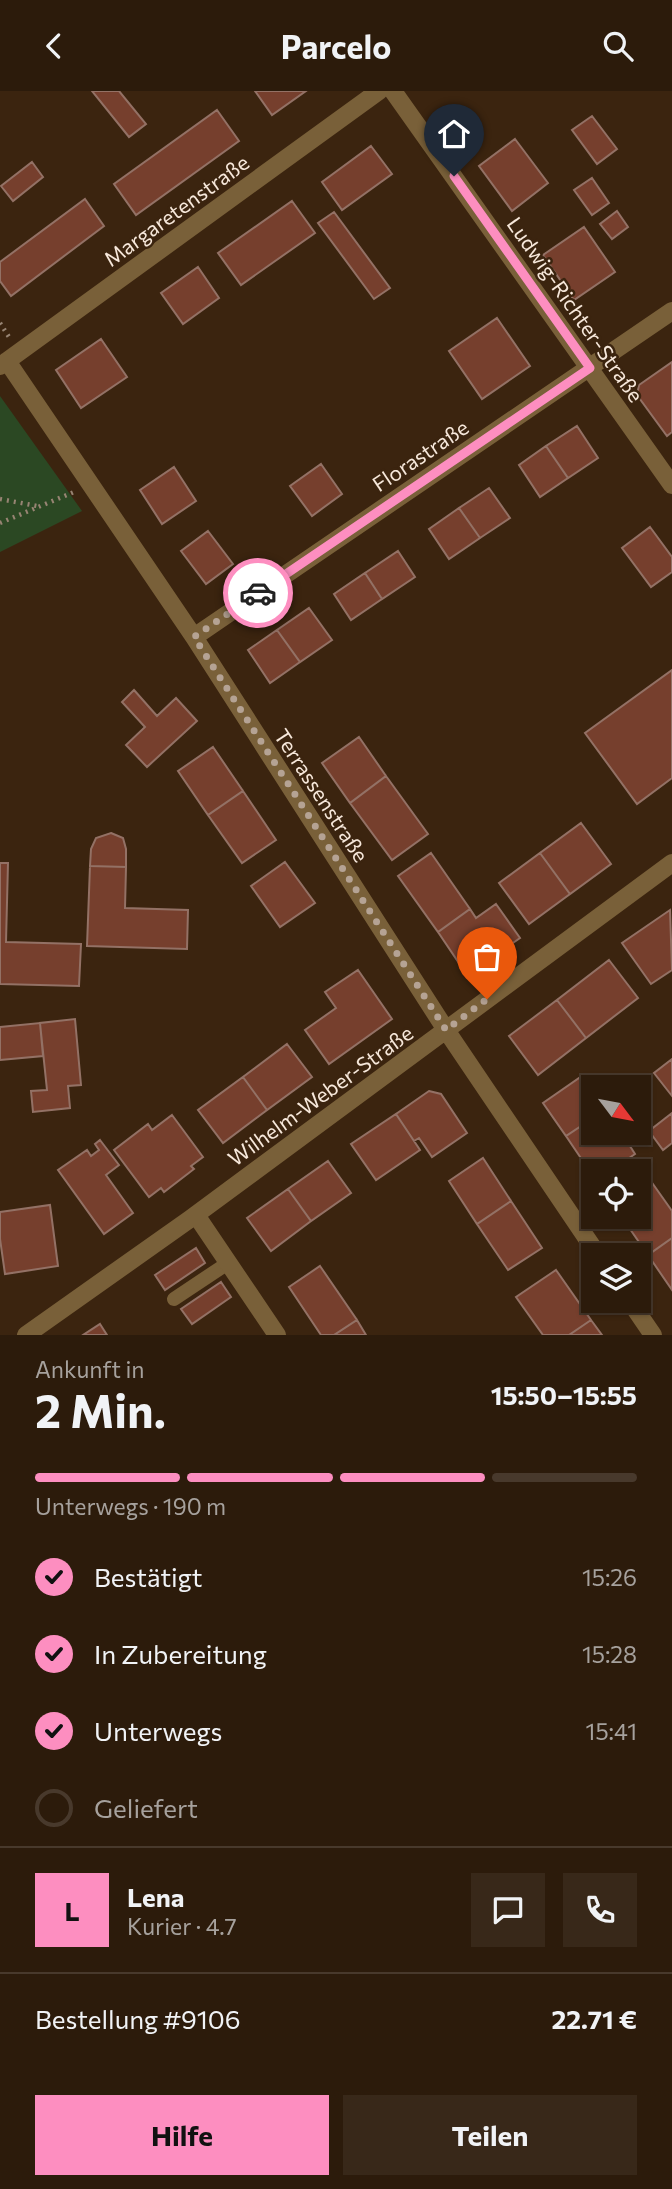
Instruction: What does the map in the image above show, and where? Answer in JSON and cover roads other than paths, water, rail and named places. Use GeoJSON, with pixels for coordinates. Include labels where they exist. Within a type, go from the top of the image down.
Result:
{"type":"FeatureCollection","features":[{"type":"Feature","properties":{"kind":"street","name":"Margaretenstraße"},"geometry":{"type":"LineString","coordinates":[[3,363],[379,91]]}},
{"type":"Feature","properties":{"kind":"street","name":"Ludwig-Richter-Straße"},"geometry":{"type":"LineString","coordinates":[[393,91],[672,485]]}},
{"type":"Feature","properties":{"kind":"street","name":"Florastraße"},"geometry":{"type":"LineString","coordinates":[[194,637],[672,311]]}},
{"type":"Feature","properties":{"kind":"street","name":"Terrassenstraße"},"geometry":{"type":"LineString","coordinates":[[3,363],[91,484],[194,637],[446,1030],[590,1243]]}},
{"type":"Feature","properties":{"kind":"street","name":"Wilhelm-Weber-Straße"},"geometry":{"type":"LineString","coordinates":[[26,1335],[196,1215],[672,863]]}},
{"type":"Feature","properties":{"kind":"street"},"geometry":{"type":"LineString","coordinates":[[196,1215],[277,1335]]}},
{"type":"Feature","properties":{"kind":"street"},"geometry":{"type":"LineString","coordinates":[[638,1313],[653,1335]]}},
{"type":"Feature","properties":{"kind":"lane"},"geometry":{"type":"LineString","coordinates":[[174,1299],[228,1262]]}}]}
